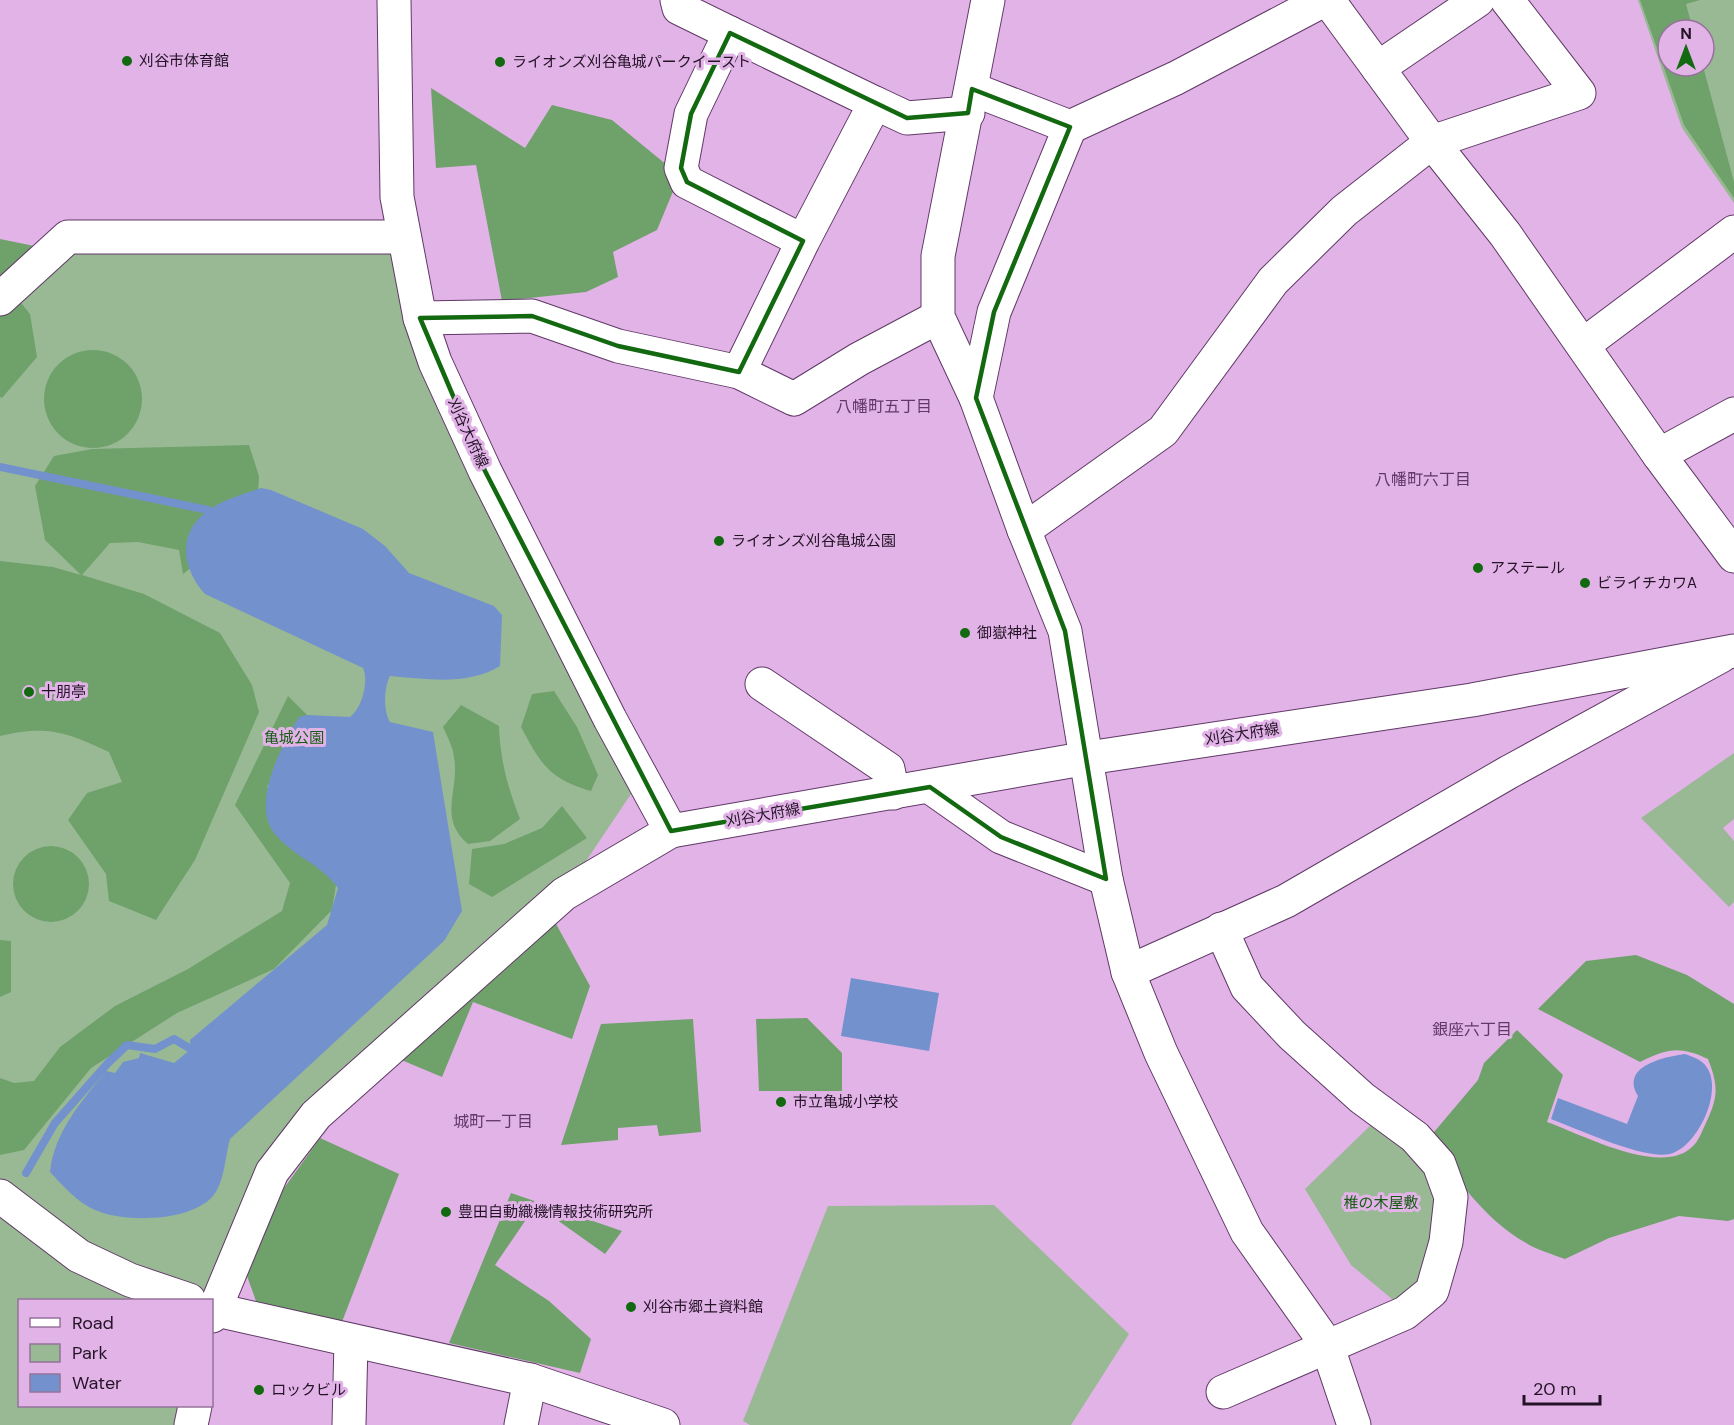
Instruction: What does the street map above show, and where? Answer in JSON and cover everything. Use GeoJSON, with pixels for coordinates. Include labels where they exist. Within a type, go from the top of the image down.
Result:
{"type":"FeatureCollection","features":[{"type":"Feature","properties":{"kind":"street","name":"刈谷大府線"},"geometry":{"type":"LineString","coordinates":[[394,0],[397,197],[402,237],[420,318],[435,362],[485,471],[605,708],[671,831],[1088,758],[1472,700],[1731,652]]}},
{"type":"Feature","properties":{"kind":"street"},"geometry":{"type":"LineString","coordinates":[[677,0],[679,9],[907,118],[970,101],[1070,127],[1176,78],[1326,0],[1432,142],[1505,234],[1659,455],[1734,556]]}},
{"type":"Feature","properties":{"kind":"street"},"geometry":{"type":"LineString","coordinates":[[988,0],[938,256],[938,316],[976,398],[1024,530],[1065,631],[1088,758],[1106,879],[1128,972],[1161,1053],[1247,1232],[1327,1345],[1354,1425]]}},
{"type":"Feature","properties":{"kind":"street"},"geometry":{"type":"LineString","coordinates":[[1378,68],[1478,0]]}},
{"type":"Feature","properties":{"kind":"street"},"geometry":{"type":"LineString","coordinates":[[1024,530],[1163,431],[1273,281],[1344,211],[1432,142],[1580,93],[1507,0]]}},
{"type":"Feature","properties":{"kind":"street"},"geometry":{"type":"LineString","coordinates":[[730,33],[691,114],[681,168],[687,182],[803,241]]}},
{"type":"Feature","properties":{"kind":"street"},"geometry":{"type":"LineString","coordinates":[[739,372],[803,241],[875,103]]}},
{"type":"Feature","properties":{"kind":"street"},"geometry":{"type":"LineString","coordinates":[[976,398],[994,312],[1070,127]]}},
{"type":"Feature","properties":{"kind":"street"},"geometry":{"type":"LineString","coordinates":[[1583,345],[1734,232]]}},
{"type":"Feature","properties":{"kind":"street"},"geometry":{"type":"LineString","coordinates":[[0,299],[68,237],[402,237]]}},
{"type":"Feature","properties":{"kind":"street"},"geometry":{"type":"LineString","coordinates":[[420,318],[532,316],[618,346],[739,372],[794,399],[859,359],[938,316]]}},
{"type":"Feature","properties":{"kind":"street"},"geometry":{"type":"LineString","coordinates":[[1659,455],[1734,414]]}},
{"type":"Feature","properties":{"kind":"street"},"geometry":{"type":"LineString","coordinates":[[1128,972],[1286,901],[1509,772],[1731,652]]}},
{"type":"Feature","properties":{"kind":"street"},"geometry":{"type":"LineString","coordinates":[[762,684],[888,770],[893,793]]}},
{"type":"Feature","properties":{"kind":"street"},"geometry":{"type":"LineString","coordinates":[[930,787],[1001,837],[1106,879]]}},
{"type":"Feature","properties":{"kind":"street"},"geometry":{"type":"LineString","coordinates":[[210,1299],[272,1172],[316,1115],[564,894],[671,831]]}},
{"type":"Feature","properties":{"kind":"street"},"geometry":{"type":"LineString","coordinates":[[1221,929],[1247,987],[1292,1035],[1362,1098],[1415,1137],[1438,1164],[1451,1197],[1446,1242],[1432,1291],[1405,1313],[1223,1392]]}},
{"type":"Feature","properties":{"kind":"street"},"geometry":{"type":"LineString","coordinates":[[0,1196],[79,1256],[130,1280],[182,1299]]}},
{"type":"Feature","properties":{"kind":"street"},"geometry":{"type":"LineString","coordinates":[[213,1310],[530,1380],[655,1423]]}},
{"type":"Feature","properties":{"kind":"street"},"geometry":{"type":"LineString","coordinates":[[349,1425],[351,1341]]}},
{"type":"Feature","properties":{"kind":"street"},"geometry":{"type":"LineString","coordinates":[[521,1425],[530,1380]]}},
{"type":"Feature","properties":{"kind":"street"},"geometry":{"type":"LineString","coordinates":[[191,1425],[195,1407]]}},
{"type":"Feature","properties":{"kind":"highlighted area"},"geometry":{"type":"Polygon","coordinates":[[[730,33],[907,118],[968,113],[972,89],[1070,127],[994,312],[976,398],[1065,631],[1106,879],[1001,837],[930,787],[671,831],[485,471],[420,318],[532,316],[618,346],[739,372],[803,241],[687,182],[681,168],[691,114],[730,33]]]}},
{"type":"Feature","properties":{"kind":"green space"},"geometry":{"type":"Polygon","coordinates":[[[1638,0],[1734,0],[1734,203],[1682,128],[1665,78],[1716,78],[1716,18],[1656,18],[1656,52],[1638,0]]]}},
{"type":"Feature","properties":{"kind":"green space"},"geometry":{"type":"Polygon","coordinates":[[[1640,0],[1700,0],[1686,4],[1690,18],[1656,18],[1656,45],[1640,0]]]}},
{"type":"Feature","properties":{"kind":"green space"},"geometry":{"type":"Polygon","coordinates":[[[1667,78],[1706,78],[1734,182],[1734,198],[1684,125],[1667,78]]]}},
{"type":"Feature","properties":{"kind":"green space"},"geometry":{"type":"Polygon","coordinates":[[[431,88],[525,148],[552,105],[612,120],[668,166],[674,189],[657,230],[613,252],[618,277],[586,292],[502,301],[476,165],[436,168],[431,88]]]}},
{"type":"Feature","properties":{"kind":"green space","name":"亀城公園"},"geometry":{"type":"Polygon","coordinates":[[[68,237],[403,237],[420,318],[643,776],[564,894],[316,1115],[213,1299],[18,1299],[18,1407],[195,1407],[191,1425],[0,1425],[0,299],[68,237]]]}},
{"type":"Feature","properties":{"kind":"green space"},"geometry":{"type":"Polygon","coordinates":[[[0,239],[44,248],[10,289],[30,314],[37,357],[2,398],[0,397],[0,239]]]}},
{"type":"Feature","properties":{"kind":"green space"},"geometry":{"type":"Polygon","coordinates":[[[93,350],[112,354],[128,364],[138,380],[142,399],[138,418],[128,434],[112,444],[93,448],[74,444],[58,434],[48,418],[44,399],[48,380],[58,364],[74,354],[93,350]]]}},
{"type":"Feature","properties":{"kind":"green space"},"geometry":{"type":"Polygon","coordinates":[[[249,445],[259,476],[257,517],[183,574],[179,550],[138,542],[110,543],[82,575],[144,594],[220,633],[252,685],[259,712],[195,860],[156,920],[109,901],[106,874],[68,820],[87,793],[122,782],[109,752],[56,732],[31,731],[0,736],[0,561],[53,567],[81,575],[45,540],[35,486],[54,456],[92,449],[249,445]]]}},
{"type":"Feature","properties":{"kind":"green space"},"geometry":{"type":"Polygon","coordinates":[[[554,691],[577,727],[598,775],[591,791],[565,781],[548,768],[534,751],[521,727],[532,694],[554,691]]]}},
{"type":"Feature","properties":{"kind":"green space"},"geometry":{"type":"Polygon","coordinates":[[[288,696],[307,715],[267,787],[341,854],[332,910],[274,969],[177,1013],[91,1068],[24,1150],[0,1155],[0,1078],[14,1083],[34,1081],[60,1047],[115,1006],[188,969],[282,911],[290,883],[235,805],[288,696]]]}},
{"type":"Feature","properties":{"kind":"green space"},"geometry":{"type":"Polygon","coordinates":[[[461,705],[499,726],[505,774],[520,819],[490,841],[468,844],[454,824],[452,803],[454,757],[443,727],[461,705]]]}},
{"type":"Feature","properties":{"kind":"green space"},"geometry":{"type":"Polygon","coordinates":[[[1734,753],[1734,819],[1723,828],[1734,841],[1734,902],[1729,907],[1641,818],[1734,753]]]}},
{"type":"Feature","properties":{"kind":"green space"},"geometry":{"type":"Polygon","coordinates":[[[562,806],[587,838],[492,897],[469,884],[472,849],[504,844],[542,828],[562,806]]]}},
{"type":"Feature","properties":{"kind":"green space"},"geometry":{"type":"Polygon","coordinates":[[[51,846],[66,849],[78,857],[86,869],[89,884],[86,899],[78,911],[66,919],[51,922],[36,919],[24,911],[16,899],[13,884],[16,869],[24,857],[36,849],[51,846]]]}},
{"type":"Feature","properties":{"kind":"green space"},"geometry":{"type":"Polygon","coordinates":[[[555,922],[590,986],[572,1039],[473,1002],[442,1077],[399,1059],[555,922]]]}},
{"type":"Feature","properties":{"kind":"green space"},"geometry":{"type":"Polygon","coordinates":[[[0,940],[11,941],[11,992],[0,997],[0,940]]]}},
{"type":"Feature","properties":{"kind":"green space"},"geometry":{"type":"Polygon","coordinates":[[[1636,955],[1687,975],[1734,1004],[1734,1219],[1728,1221],[1679,1216],[1609,1238],[1565,1259],[1530,1245],[1496,1222],[1460,1182],[1429,1138],[1478,1080],[1484,1063],[1517,1030],[1563,1075],[1547,1122],[1601,1144],[1643,1156],[1663,1157],[1680,1154],[1694,1145],[1715,1100],[1714,1077],[1708,1059],[1690,1052],[1674,1050],[1640,1062],[1538,1009],[1586,961],[1636,955]]]}},
{"type":"Feature","properties":{"kind":"green space"},"geometry":{"type":"Polygon","coordinates":[[[807,1018],[842,1053],[842,1091],[759,1091],[756,1019],[807,1018]]]}},
{"type":"Feature","properties":{"kind":"green space"},"geometry":{"type":"Polygon","coordinates":[[[693,1019],[701,1132],[659,1136],[657,1125],[618,1128],[618,1140],[561,1145],[601,1024],[693,1019]]]}},
{"type":"Feature","properties":{"kind":"green space","name":"椎の木屋敷"},"geometry":{"type":"Polygon","coordinates":[[[1373,1123],[1431,1172],[1441,1200],[1423,1285],[1398,1304],[1351,1265],[1305,1189],[1373,1123]]]}},
{"type":"Feature","properties":{"kind":"green space"},"geometry":{"type":"Polygon","coordinates":[[[320,1138],[399,1174],[340,1327],[260,1312],[247,1276],[282,1191],[320,1138]]]}},
{"type":"Feature","properties":{"kind":"green space"},"geometry":{"type":"Polygon","coordinates":[[[511,1193],[622,1231],[605,1254],[536,1205],[495,1265],[549,1301],[591,1339],[580,1373],[449,1343],[511,1193]]]}},
{"type":"Feature","properties":{"kind":"green space"},"geometry":{"type":"Polygon","coordinates":[[[994,1205],[1129,1334],[1071,1425],[750,1425],[743,1421],[828,1206],[994,1205]]]}},
{"type":"Feature","properties":{"kind":"water"},"geometry":{"type":"Polygon","coordinates":[[[261,488],[271,490],[363,529],[385,546],[409,573],[494,606],[502,615],[500,666],[460,679],[390,676],[386,693],[385,705],[390,722],[433,732],[462,911],[444,941],[230,1139],[217,1190],[203,1205],[189,1211],[157,1218],[107,1214],[82,1203],[50,1172],[63,1130],[79,1106],[106,1071],[115,1073],[123,1062],[139,1058],[140,1053],[174,1063],[191,1049],[190,1040],[327,925],[338,888],[324,873],[282,842],[275,834],[268,822],[267,791],[277,758],[299,717],[307,715],[350,717],[358,708],[365,687],[363,668],[205,594],[191,573],[187,561],[187,539],[199,519],[221,503],[261,488]]]}},
{"type":"Feature","properties":{"kind":"water"},"geometry":{"type":"Polygon","coordinates":[[[851,978],[939,993],[929,1051],[841,1036],[851,978]]]}},
{"type":"Feature","properties":{"kind":"water"},"geometry":{"type":"Polygon","coordinates":[[[1685,1054],[1702,1062],[1709,1072],[1712,1084],[1707,1113],[1691,1140],[1681,1149],[1670,1154],[1659,1155],[1644,1152],[1551,1119],[1558,1098],[1627,1124],[1638,1096],[1634,1086],[1639,1070],[1656,1061],[1685,1054]]]}},
{"type":"Feature","properties":{"kind":"waterway"},"geometry":{"type":"LineString","coordinates":[[0,467],[208,510]]}},
{"type":"Feature","properties":{"kind":"waterway"},"geometry":{"type":"LineString","coordinates":[[26,1173],[55,1123],[127,1045],[155,1049],[174,1039],[191,1049]]}},
{"type":"Feature","properties":{"kind":"place","name":"刈谷市体育館"},"geometry":{"type":"Point","coordinates":[127,61]}},
{"type":"Feature","properties":{"kind":"place","name":"ライオンズ刈谷亀城パークイースト"},"geometry":{"type":"Point","coordinates":[500,62]}},
{"type":"Feature","properties":{"kind":"place","name":"ライオンズ刈谷亀城公園"},"geometry":{"type":"Point","coordinates":[719,541]}},
{"type":"Feature","properties":{"kind":"place","name":"アステール"},"geometry":{"type":"Point","coordinates":[1478,568]}},
{"type":"Feature","properties":{"kind":"place","name":"ビライチカワA"},"geometry":{"type":"Point","coordinates":[1585,583]}},
{"type":"Feature","properties":{"kind":"place","name":"御嶽神社"},"geometry":{"type":"Point","coordinates":[965,633]}},
{"type":"Feature","properties":{"kind":"place","name":"十朋亭"},"geometry":{"type":"Point","coordinates":[29,692]}},
{"type":"Feature","properties":{"kind":"place","name":"市立亀城小学校"},"geometry":{"type":"Point","coordinates":[781,1102]}},
{"type":"Feature","properties":{"kind":"place","name":"豊田自動織機情報技術研究所"},"geometry":{"type":"Point","coordinates":[446,1212]}},
{"type":"Feature","properties":{"kind":"place","name":"刈谷市郷土資料館"},"geometry":{"type":"Point","coordinates":[631,1307]}},
{"type":"Feature","properties":{"kind":"place","name":"ロックビル"},"geometry":{"type":"Point","coordinates":[259,1390]}},
{"type":"Feature","properties":{"kind":"district","name":"八幡町五丁目"},"geometry":{"type":"Point","coordinates":[884,406]}},
{"type":"Feature","properties":{"kind":"district","name":"八幡町六丁目"},"geometry":{"type":"Point","coordinates":[1423,479]}},
{"type":"Feature","properties":{"kind":"district","name":"銀座六丁目"},"geometry":{"type":"Point","coordinates":[1472,1029]}},
{"type":"Feature","properties":{"kind":"district","name":"城町一丁目"},"geometry":{"type":"Point","coordinates":[493,1121]}}]}
